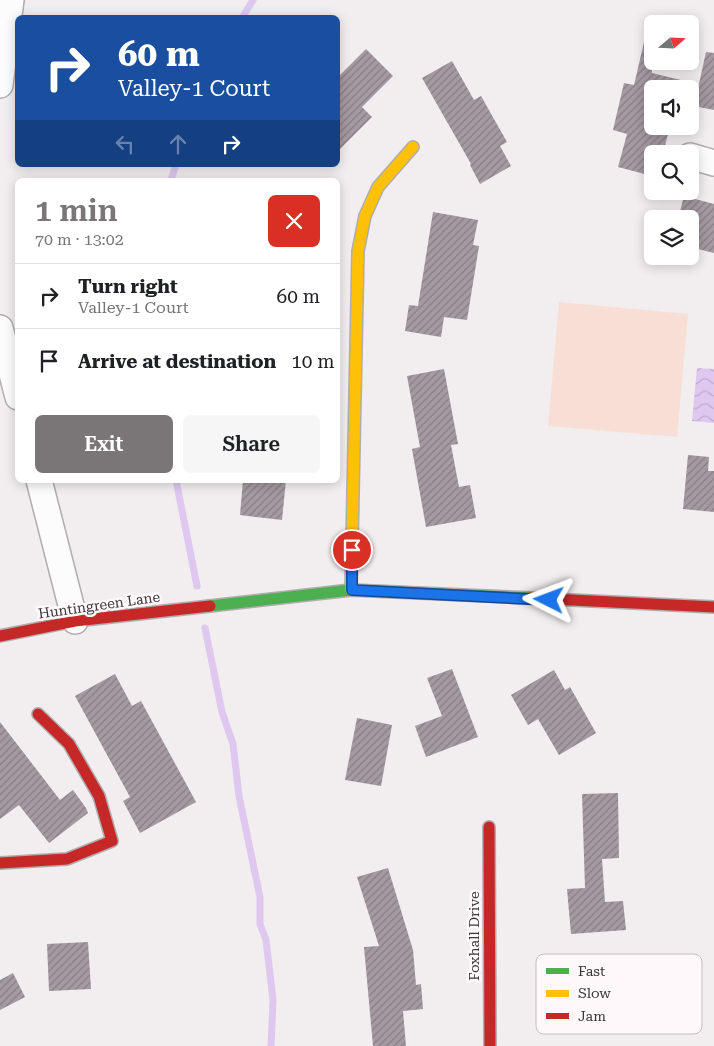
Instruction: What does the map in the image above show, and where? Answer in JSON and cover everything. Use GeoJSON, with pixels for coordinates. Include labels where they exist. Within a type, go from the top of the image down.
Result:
{"type":"FeatureCollection","features":[{"type":"Feature","properties":{"kind":"street"},"geometry":{"type":"LineString","coordinates":[[0,85],[11,0]]}},
{"type":"Feature","properties":{"kind":"street"},"geometry":{"type":"LineString","coordinates":[[352,590],[358,251],[365,216],[378,187],[412,147]]}},
{"type":"Feature","properties":{"kind":"street"},"geometry":{"type":"LineString","coordinates":[[699,159],[714,163]]}},
{"type":"Feature","properties":{"kind":"street"},"geometry":{"type":"LineString","coordinates":[[0,328],[15,386]]}},
{"type":"Feature","properties":{"kind":"street"},"geometry":{"type":"LineString","coordinates":[[40,483],[75,621]]}},
{"type":"Feature","properties":{"kind":"street","name":"Huntingreen Lane"},"geometry":{"type":"LineString","coordinates":[[0,636],[75,621],[352,590],[714,607]]}},
{"type":"Feature","properties":{"kind":"street"},"geometry":{"type":"LineString","coordinates":[[0,864],[68,859],[112,841],[99,796],[69,744],[38,714]]}},
{"type":"Feature","properties":{"kind":"street","name":"Foxhall Drive"},"geometry":{"type":"LineString","coordinates":[[489,827],[490,1046]]}},
{"type":"Feature","properties":{"kind":"shaded area"},"geometry":{"type":"Polygon","coordinates":[[[559,302],[688,314],[677,437],[548,426],[559,302]]]}},
{"type":"Feature","properties":{"kind":"water"},"geometry":{"type":"Polygon","coordinates":[[[697,368],[714,369],[714,423],[692,421],[697,368]]]}},
{"type":"Feature","properties":{"kind":"building"},"geometry":{"type":"Polygon","coordinates":[[[644,42],[644,70],[652,70],[652,73],[681,80],[644,80],[644,135],[668,135],[665,145],[644,145],[644,174],[618,167],[627,134],[613,130],[624,83],[634,85],[644,42]]]}},
{"type":"Feature","properties":{"kind":"building"},"geometry":{"type":"Polygon","coordinates":[[[366,49],[393,76],[362,107],[372,117],[340,149],[340,75],[366,49]]]}},
{"type":"Feature","properties":{"kind":"building"},"geometry":{"type":"Polygon","coordinates":[[[706,52],[714,53],[714,110],[699,107],[699,84],[706,52]]]}},
{"type":"Feature","properties":{"kind":"building"},"geometry":{"type":"Polygon","coordinates":[[[452,61],[474,100],[481,96],[507,142],[500,146],[511,166],[480,184],[471,164],[422,78],[452,61]]]}},
{"type":"Feature","properties":{"kind":"building"},"geometry":{"type":"Polygon","coordinates":[[[683,200],[699,200],[714,204],[714,253],[699,249],[699,210],[680,210],[683,200]]]}},
{"type":"Feature","properties":{"kind":"building"},"geometry":{"type":"Polygon","coordinates":[[[433,212],[478,220],[473,245],[479,246],[467,320],[444,317],[441,337],[405,331],[409,305],[418,306],[433,212]]]}},
{"type":"Feature","properties":{"kind":"building"},"geometry":{"type":"Polygon","coordinates":[[[444,369],[458,444],[451,445],[459,487],[470,485],[476,518],[426,527],[412,449],[420,447],[407,376],[444,369]]]}},
{"type":"Feature","properties":{"kind":"building"},"geometry":{"type":"Polygon","coordinates":[[[688,455],[709,457],[708,471],[714,471],[714,512],[683,509],[688,455]]]}},
{"type":"Feature","properties":{"kind":"building"},"geometry":{"type":"Polygon","coordinates":[[[243,483],[286,483],[282,520],[240,515],[243,483]]]}},
{"type":"Feature","properties":{"kind":"building"},"geometry":{"type":"Polygon","coordinates":[[[452,669],[478,737],[426,757],[415,726],[442,716],[427,678],[452,669]]]}},
{"type":"Feature","properties":{"kind":"building"},"geometry":{"type":"Polygon","coordinates":[[[554,670],[565,690],[570,687],[596,733],[559,755],[538,719],[528,725],[511,695],[554,670]]]}},
{"type":"Feature","properties":{"kind":"building"},"geometry":{"type":"Polygon","coordinates":[[[115,674],[132,706],[141,701],[196,802],[140,833],[123,801],[130,797],[75,696],[115,674]]]}},
{"type":"Feature","properties":{"kind":"building"},"geometry":{"type":"Polygon","coordinates":[[[357,718],[392,725],[381,786],[345,780],[357,718]]]}},
{"type":"Feature","properties":{"kind":"building"},"geometry":{"type":"Polygon","coordinates":[[[0,722],[60,800],[73,790],[86,808],[88,813],[49,843],[19,805],[0,819],[0,722]]]}},
{"type":"Feature","properties":{"kind":"building"},"geometry":{"type":"Polygon","coordinates":[[[618,793],[619,858],[602,859],[605,902],[623,901],[626,930],[571,934],[567,889],[585,888],[582,794],[618,793]]]}},
{"type":"Feature","properties":{"kind":"building"},"geometry":{"type":"Polygon","coordinates":[[[388,868],[413,950],[416,985],[421,984],[423,1009],[403,1011],[406,1046],[373,1046],[364,947],[379,946],[357,877],[388,868]]]}},
{"type":"Feature","properties":{"kind":"building"},"geometry":{"type":"Polygon","coordinates":[[[88,942],[91,989],[49,991],[47,944],[88,942]]]}},
{"type":"Feature","properties":{"kind":"building"},"geometry":{"type":"Polygon","coordinates":[[[13,973],[25,997],[0,1010],[0,980],[13,973]]]}},
{"type":"Feature","properties":{"kind":"waterway"},"geometry":{"type":"LineString","coordinates":[[244,15],[253,0]]}},
{"type":"Feature","properties":{"kind":"waterway"},"geometry":{"type":"LineString","coordinates":[[172,178],[175,167]]}},
{"type":"Feature","properties":{"kind":"waterway"},"geometry":{"type":"LineString","coordinates":[[177,483],[197,586]]}},
{"type":"Feature","properties":{"kind":"waterway"},"geometry":{"type":"LineString","coordinates":[[205,628],[222,712],[233,744],[239,796],[260,897],[260,924],[266,940],[273,1000],[271,1046]]}},
{"type":"Feature","properties":{"kind":"traffic: fast"},"geometry":{"type":"LineString","coordinates":[[210,606],[351,590],[531,598]]}},
{"type":"Feature","properties":{"kind":"traffic: slow"},"geometry":{"type":"LineString","coordinates":[[351,590],[358,251],[365,216],[378,187],[413,147]]}},
{"type":"Feature","properties":{"kind":"traffic: jam"},"geometry":{"type":"LineString","coordinates":[[531,598],[714,607]]}},
{"type":"Feature","properties":{"kind":"traffic: jam"},"geometry":{"type":"LineString","coordinates":[[0,636],[75,621],[210,606]]}},
{"type":"Feature","properties":{"kind":"traffic: jam"},"geometry":{"type":"LineString","coordinates":[[0,863],[67,859],[112,841],[99,796],[69,744],[38,714]]}},
{"type":"Feature","properties":{"kind":"traffic: jam"},"geometry":{"type":"LineString","coordinates":[[489,827],[490,1046]]}},
{"type":"Feature","properties":{"kind":"route"},"geometry":{"type":"LineString","coordinates":[[352,550],[352,590],[549,600]]}}]}
